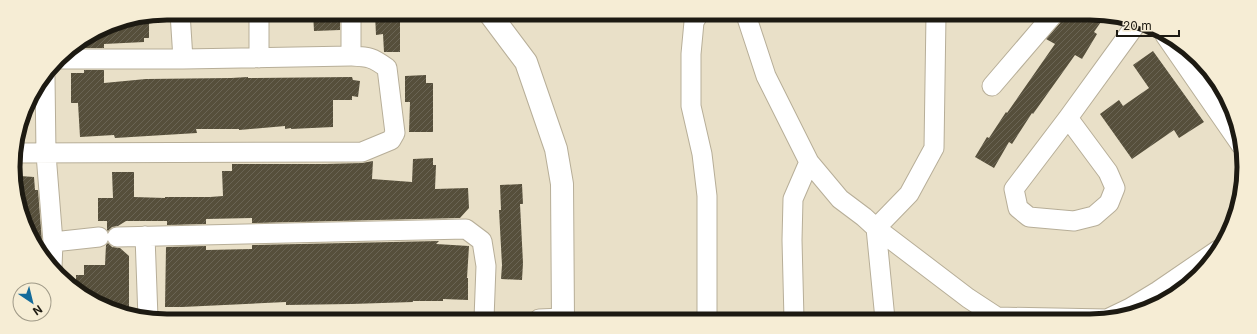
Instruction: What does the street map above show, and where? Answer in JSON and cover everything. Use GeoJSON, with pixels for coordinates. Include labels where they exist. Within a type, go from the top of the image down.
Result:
{"type":"FeatureCollection","features":[{"type":"Feature","properties":{"kind":"street"},"geometry":{"type":"LineString","coordinates":[[180,20],[183,59]]}},
{"type":"Feature","properties":{"kind":"street"},"geometry":{"type":"LineString","coordinates":[[259,20],[259,58]]}},
{"type":"Feature","properties":{"kind":"street"},"geometry":{"type":"LineString","coordinates":[[351,20],[351,56]]}},
{"type":"Feature","properties":{"kind":"street"},"geometry":{"type":"LineString","coordinates":[[494,20],[526,62],[556,149],[562,184],[563,314]]}},
{"type":"Feature","properties":{"kind":"street"},"geometry":{"type":"LineString","coordinates":[[695,20],[691,54],[692,106],[702,154],[707,196],[707,314]]}},
{"type":"Feature","properties":{"kind":"street"},"geometry":{"type":"LineString","coordinates":[[748,20],[766,76],[809,162],[840,199],[864,216],[876,228],[968,298],[991,314]]}},
{"type":"Feature","properties":{"kind":"street"},"geometry":{"type":"LineString","coordinates":[[885,314],[876,228],[909,194],[934,148],[936,20]]}},
{"type":"Feature","properties":{"kind":"street"},"geometry":{"type":"LineString","coordinates":[[992,86],[1049,20]]}},
{"type":"Feature","properties":{"kind":"street"},"geometry":{"type":"LineString","coordinates":[[1068,118],[1108,172],[1115,188],[1109,203],[1094,216],[1074,221],[1029,217],[1018,208],[1014,189],[1134,27]]}},
{"type":"Feature","properties":{"kind":"street"},"geometry":{"type":"LineString","coordinates":[[1177,49],[1212,88],[1230,124]]}},
{"type":"Feature","properties":{"kind":"street"},"geometry":{"type":"LineString","coordinates":[[20,153],[362,152],[392,140],[395,133],[387,68],[376,59],[369,57],[67,59]]}},
{"type":"Feature","properties":{"kind":"street"},"geometry":{"type":"LineString","coordinates":[[45,85],[46,154],[53,242],[52,259]]}},
{"type":"Feature","properties":{"kind":"street"},"geometry":{"type":"LineString","coordinates":[[794,314],[792,240],[793,199],[809,162]]}},
{"type":"Feature","properties":{"kind":"street"},"geometry":{"type":"LineString","coordinates":[[53,242],[108,237],[466,229],[482,241],[486,266],[484,314]]}},
{"type":"Feature","properties":{"kind":"street"},"geometry":{"type":"LineString","coordinates":[[144,236],[148,313]]}},
{"type":"Feature","properties":{"kind":"street"},"geometry":{"type":"LineString","coordinates":[[1128,309],[1158,291],[1205,259]]}},
{"type":"Feature","properties":{"kind":"building"},"geometry":{"type":"Polygon","coordinates":[[[313,20],[340,20],[340,30],[314,31],[313,20]]]}},
{"type":"Feature","properties":{"kind":"building"},"geometry":{"type":"Polygon","coordinates":[[[375,20],[400,20],[400,52],[384,52],[383,34],[376,35],[375,20]]]}},
{"type":"Feature","properties":{"kind":"building"},"geometry":{"type":"Polygon","coordinates":[[[1061,20],[1102,20],[1094,32],[1097,34],[1082,59],[1075,55],[1033,114],[1032,113],[1012,144],[1009,142],[994,168],[975,157],[987,137],[989,138],[1055,44],[1046,39],[1061,20]]]}},
{"type":"Feature","properties":{"kind":"building"},"geometry":{"type":"Polygon","coordinates":[[[149,21],[149,38],[144,38],[144,42],[104,44],[104,48],[83,48],[83,47],[93,40],[111,31],[149,21]]]}},
{"type":"Feature","properties":{"kind":"building"},"geometry":{"type":"Polygon","coordinates":[[[1153,51],[1204,122],[1179,138],[1174,130],[1132,159],[1100,114],[1119,100],[1123,106],[1149,88],[1133,65],[1153,51]]]}},
{"type":"Feature","properties":{"kind":"building"},"geometry":{"type":"Polygon","coordinates":[[[84,70],[104,70],[104,83],[146,79],[248,77],[352,77],[353,80],[360,81],[358,97],[352,96],[352,100],[333,100],[333,127],[285,129],[285,126],[239,130],[196,129],[197,133],[115,138],[114,135],[80,137],[78,103],[71,103],[71,73],[84,73],[84,70]]]}},
{"type":"Feature","properties":{"kind":"building"},"geometry":{"type":"Polygon","coordinates":[[[426,75],[426,83],[433,83],[433,132],[409,132],[410,102],[405,102],[405,76],[426,75]]]}},
{"type":"Feature","properties":{"kind":"building"},"geometry":{"type":"Polygon","coordinates":[[[433,158],[433,165],[436,165],[435,189],[468,188],[469,208],[460,218],[252,223],[252,218],[206,219],[206,224],[167,225],[167,221],[126,221],[118,226],[112,227],[108,231],[107,221],[98,221],[98,198],[113,198],[112,172],[134,172],[134,197],[210,197],[223,196],[222,171],[232,171],[232,164],[325,164],[362,163],[373,161],[372,179],[412,182],[413,159],[433,158]]]}},
{"type":"Feature","properties":{"kind":"building"},"geometry":{"type":"Polygon","coordinates":[[[20,176],[34,177],[35,190],[38,190],[42,244],[35,232],[25,205],[20,176]]]}},
{"type":"Feature","properties":{"kind":"building"},"geometry":{"type":"Polygon","coordinates":[[[522,184],[523,204],[520,204],[523,263],[522,280],[501,279],[502,265],[499,210],[501,210],[500,185],[522,184]]]}},
{"type":"Feature","properties":{"kind":"building"},"geometry":{"type":"Polygon","coordinates":[[[439,241],[436,244],[469,246],[467,278],[468,300],[443,299],[443,301],[286,305],[286,302],[165,307],[166,247],[206,246],[206,250],[252,249],[252,245],[439,241]]]}},
{"type":"Feature","properties":{"kind":"building"},"geometry":{"type":"Polygon","coordinates":[[[108,243],[112,247],[120,248],[129,256],[129,309],[102,299],[76,282],[76,275],[84,275],[84,265],[105,265],[106,245],[108,243]]]}}]}
